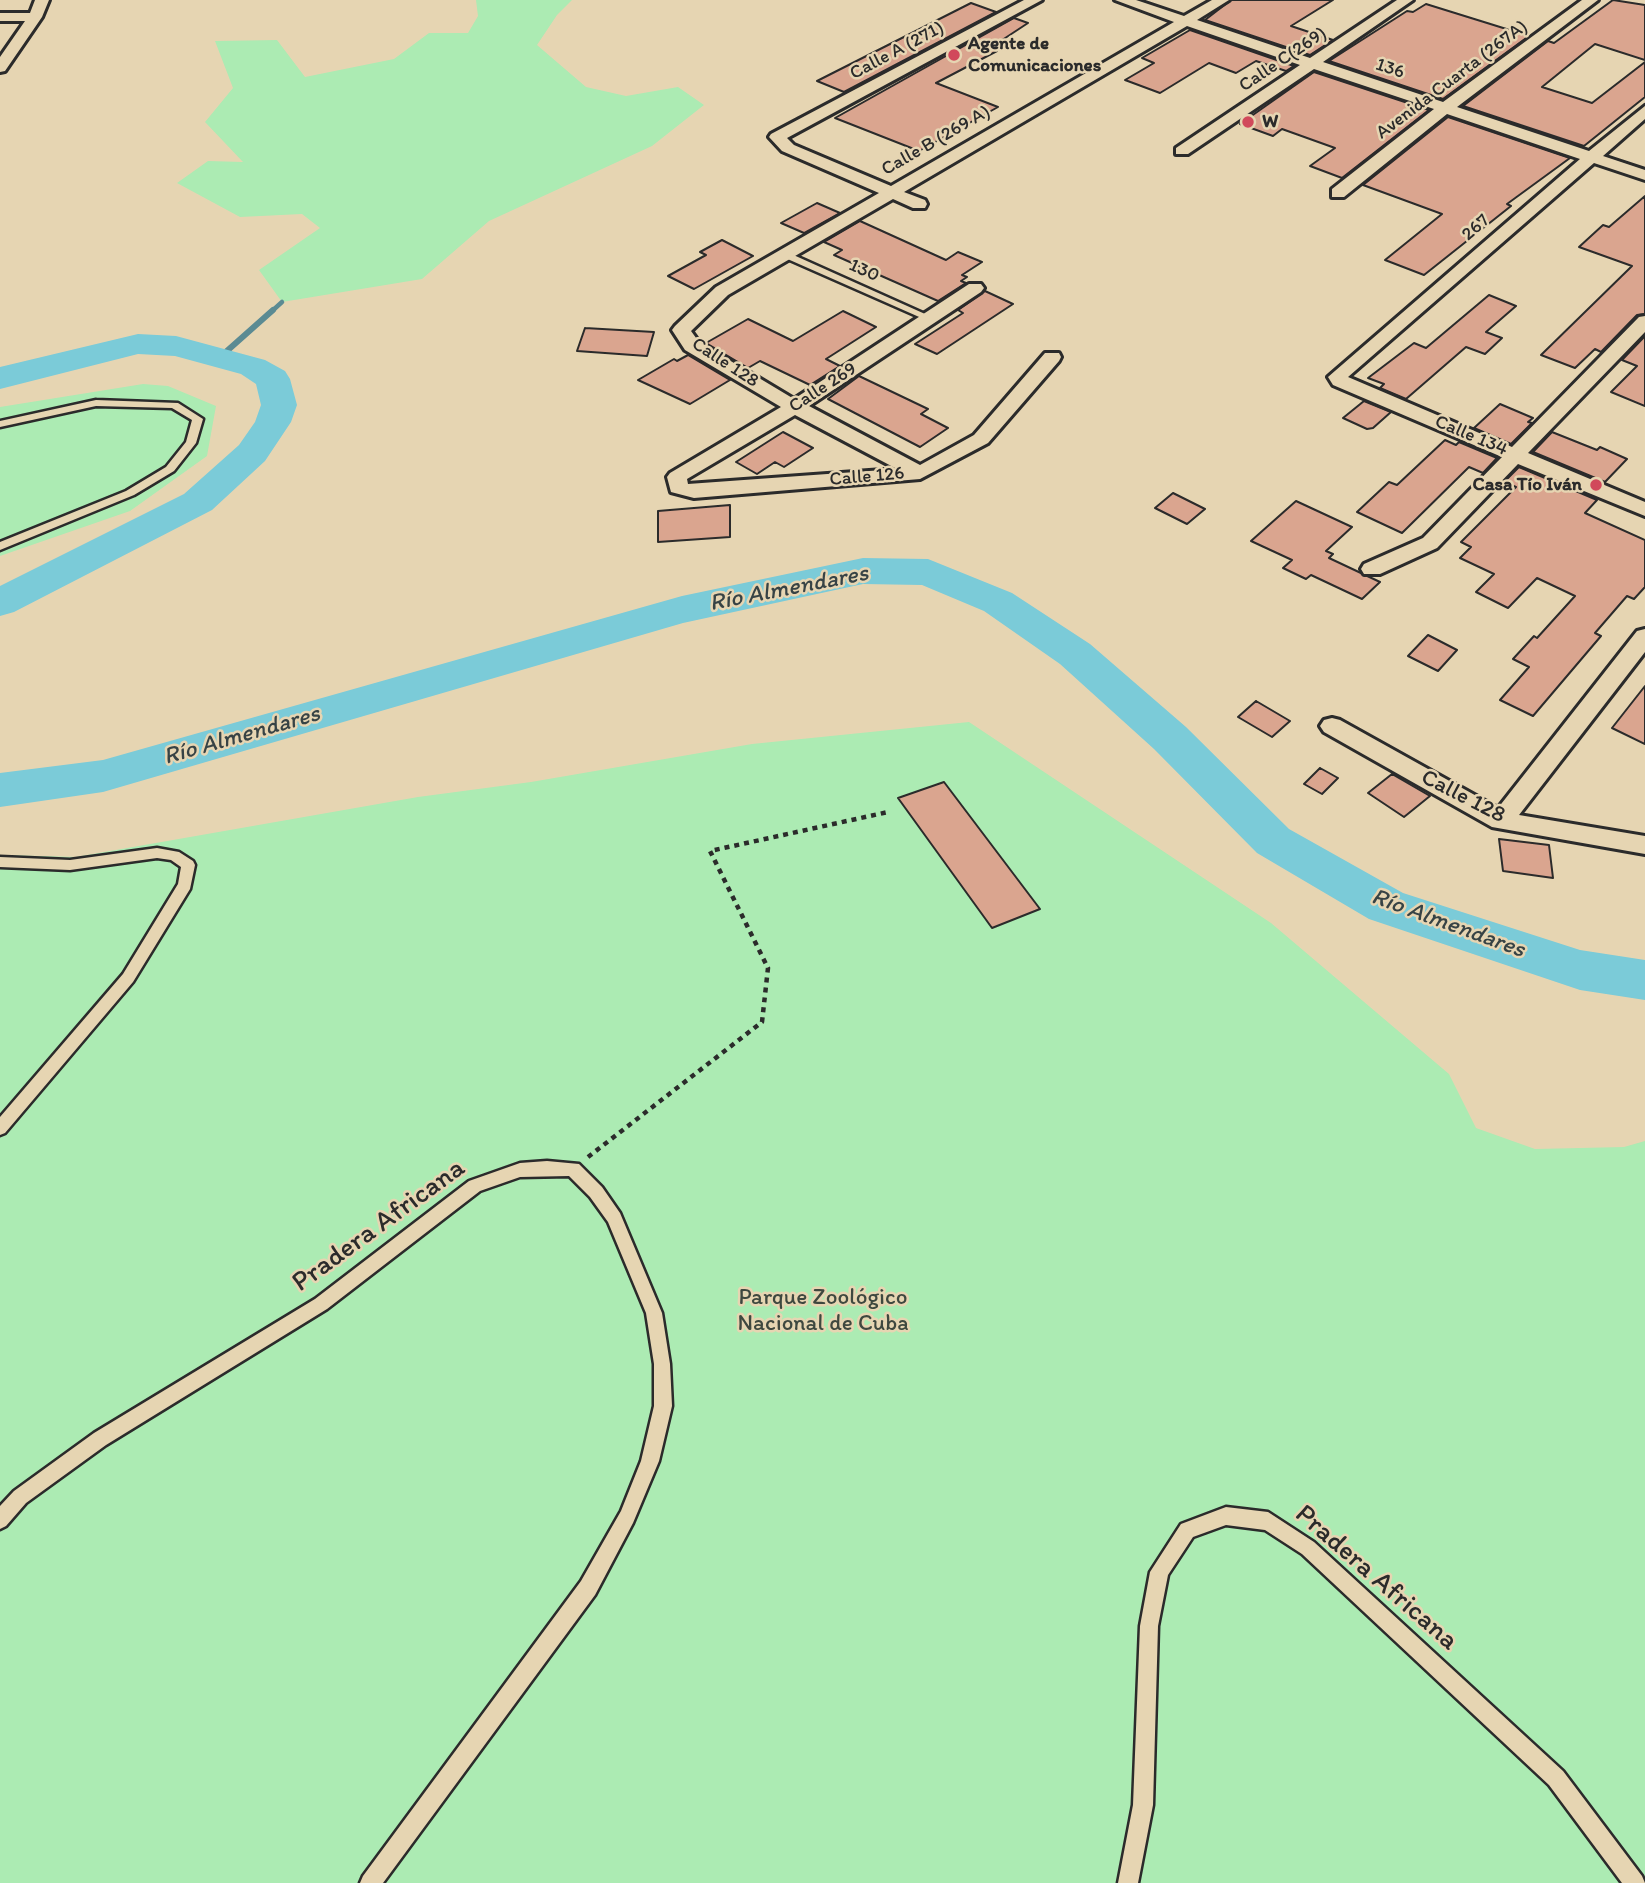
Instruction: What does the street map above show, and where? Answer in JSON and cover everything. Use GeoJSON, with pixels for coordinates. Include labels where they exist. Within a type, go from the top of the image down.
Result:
{"type":"FeatureCollection","features":[{"type":"Feature","properties":{"kind":"street"},"geometry":{"type":"LineString","coordinates":[[0,68],[35,17],[42,0]]}},
{"type":"Feature","properties":{"kind":"street","name":"Calle A (271)"},"geometry":{"type":"LineString","coordinates":[[778,136],[1035,0]]}},
{"type":"Feature","properties":{"kind":"street","name":"136"},"geometry":{"type":"LineString","coordinates":[[1122,0],[1645,175]]}},
{"type":"Feature","properties":{"kind":"street","name":"Calle B (269 A)"},"geometry":{"type":"LineString","coordinates":[[681,330],[722,290],[1222,0]]}},
{"type":"Feature","properties":{"kind":"street","name":"Calle C(269)"},"geometry":{"type":"LineString","coordinates":[[1182,151],[1406,0]]}},
{"type":"Feature","properties":{"kind":"street","name":"Avenida Cuarta (267A)"},"geometry":{"type":"LineString","coordinates":[[1338,193],[1445,108],[1591,0]]}},
{"type":"Feature","properties":{"kind":"street"},"geometry":{"type":"LineString","coordinates":[[0,17],[35,17]]}},
{"type":"Feature","properties":{"kind":"street","name":"267"},"geometry":{"type":"LineString","coordinates":[[1337,377],[1645,111]]}},
{"type":"Feature","properties":{"kind":"street"},"geometry":{"type":"LineString","coordinates":[[778,136],[788,148],[919,204]]}},
{"type":"Feature","properties":{"kind":"street","name":"Calle 269"},"geometry":{"type":"LineString","coordinates":[[678,488],[677,478],[795,407],[975,288]]}},
{"type":"Feature","properties":{"kind":"street"},"geometry":{"type":"LineString","coordinates":[[1372,569],[1430,543],[1513,454],[1645,321]]}},
{"type":"Feature","properties":{"kind":"street","name":"Calle 128"},"geometry":{"type":"LineString","coordinates":[[681,330],[692,346],[795,407],[920,473]]}},
{"type":"Feature","properties":{"kind":"street","name":"Calle 126"},"geometry":{"type":"LineString","coordinates":[[678,488],[694,492],[920,473],[981,439],[1052,357]]}},
{"type":"Feature","properties":{"kind":"street","name":"Calle 134"},"geometry":{"type":"LineString","coordinates":[[1337,377],[1340,381],[1645,510]]}},
{"type":"Feature","properties":{"kind":"street"},"geometry":{"type":"LineString","coordinates":[[1501,821],[1645,636]]}},
{"type":"Feature","properties":{"kind":"street","name":"Calle 128"},"geometry":{"type":"LineString","coordinates":[[1332,726],[1501,821],[1645,845]]}},
{"type":"Feature","properties":{"kind":"lane","name":"130"},"geometry":{"type":"LineString","coordinates":[[786,255],[929,318]]}},
{"type":"Feature","properties":{"kind":"lane"},"geometry":{"type":"LineString","coordinates":[[0,424],[96,404],[174,405],[198,419],[191,443],[170,469],[130,494],[0,546]]}},
{"type":"Feature","properties":{"kind":"lane"},"geometry":{"type":"LineString","coordinates":[[0,862],[70,865],[156,853],[174,856],[188,865],[185,885],[128,978],[0,1128]]}},
{"type":"Feature","properties":{"kind":"lane"},"geometry":{"type":"LineString","coordinates":[[370,1883],[588,1588],[627,1517],[650,1461],[663,1406],[662,1364],[654,1313],[614,1219],[596,1192],[573,1169]]}},
{"type":"Feature","properties":{"kind":"lane","name":"Pradera Africana"},"geometry":{"type":"LineString","coordinates":[[0,1520],[20,1497],[100,1439],[321,1304],[475,1186],[520,1170],[573,1169]]}},
{"type":"Feature","properties":{"kind":"lane","name":"Pradera Africana"},"geometry":{"type":"LineString","coordinates":[[1128,1883],[1143,1805],[1149,1626],[1158,1572],[1187,1530],[1226,1516],[1268,1521],[1308,1548],[1556,1778],[1635,1883]]}},
{"type":"Feature","properties":{"kind":"path"},"geometry":{"type":"LineString","coordinates":[[573,1169],[762,1022],[768,968],[710,850],[888,811]]}},
{"type":"Feature","properties":{"kind":"green space"},"geometry":{"type":"Polygon","coordinates":[[[476,0],[572,0],[557,15],[537,45],[586,87],[626,96],[678,87],[704,105],[652,146],[489,221],[422,279],[282,302],[259,270],[320,228],[302,214],[240,217],[177,183],[208,161],[243,162],[205,122],[233,88],[215,41],[277,40],[305,77],[394,59],[429,33],[468,33],[478,16],[476,0]]]}},
{"type":"Feature","properties":{"kind":"green space"},"geometry":{"type":"Polygon","coordinates":[[[143,384],[168,386],[216,406],[207,456],[130,511],[0,556],[0,407],[143,384]]]}},
{"type":"Feature","properties":{"kind":"green space","name":"Parque Zoológico Nacional de Cuba"},"geometry":{"type":"Polygon","coordinates":[[[969,722],[1271,923],[1449,1074],[1476,1128],[1535,1149],[1624,1147],[1645,1141],[1645,1883],[0,1883],[0,855],[76,857],[418,797],[531,782],[752,744],[969,722]]]}},
{"type":"Feature","properties":{"kind":"building"},"geometry":{"type":"Polygon","coordinates":[[[1231,0],[1333,0],[1291,26],[1333,40],[1310,55],[1205,20],[1231,0]]]}},
{"type":"Feature","properties":{"kind":"building"},"geometry":{"type":"Polygon","coordinates":[[[1613,0],[1645,5],[1645,60],[1595,44],[1542,87],[1592,103],[1645,62],[1645,97],[1584,146],[1463,106],[1548,41],[1554,43],[1613,0]]]}},
{"type":"Feature","properties":{"kind":"building"},"geometry":{"type":"Polygon","coordinates":[[[971,3],[996,12],[844,92],[817,81],[971,3]]]}},
{"type":"Feature","properties":{"kind":"building"},"geometry":{"type":"Polygon","coordinates":[[[1426,4],[1529,36],[1443,99],[1329,61],[1407,11],[1413,12],[1426,4]]]}},
{"type":"Feature","properties":{"kind":"building"},"geometry":{"type":"Polygon","coordinates":[[[1014,18],[1028,23],[990,48],[997,51],[936,83],[998,107],[919,151],[835,118],[1014,18]]]}},
{"type":"Feature","properties":{"kind":"building"},"geometry":{"type":"Polygon","coordinates":[[[1190,30],[1294,66],[1286,71],[1256,61],[1236,73],[1209,63],[1160,93],[1125,80],[1154,63],[1142,58],[1190,30]]]}},
{"type":"Feature","properties":{"kind":"building"},"geometry":{"type":"Polygon","coordinates":[[[1314,72],[1429,110],[1342,178],[1310,166],[1335,148],[1282,129],[1273,136],[1240,124],[1314,72]]]}},
{"type":"Feature","properties":{"kind":"building"},"geometry":{"type":"Polygon","coordinates":[[[1448,117],[1570,158],[1507,204],[1511,206],[1424,275],[1385,260],[1442,214],[1363,185],[1448,117]]]}},
{"type":"Feature","properties":{"kind":"building"},"geometry":{"type":"Polygon","coordinates":[[[1645,196],[1645,314],[1637,315],[1601,352],[1595,349],[1575,368],[1541,355],[1632,266],[1579,247],[1603,225],[1609,227],[1645,196]]]}},
{"type":"Feature","properties":{"kind":"building"},"geometry":{"type":"Polygon","coordinates":[[[817,203],[840,213],[804,233],[781,223],[817,203]]]}},
{"type":"Feature","properties":{"kind":"building"},"geometry":{"type":"Polygon","coordinates":[[[860,221],[946,260],[958,252],[982,262],[962,275],[967,277],[961,281],[966,283],[938,301],[834,255],[842,250],[824,242],[860,221]]]}},
{"type":"Feature","properties":{"kind":"building"},"geometry":{"type":"Polygon","coordinates":[[[722,240],[753,256],[694,289],[668,276],[706,255],[700,252],[722,240]]]}},
{"type":"Feature","properties":{"kind":"building"},"geometry":{"type":"Polygon","coordinates":[[[985,291],[1013,304],[937,354],[915,344],[963,313],[958,310],[985,291]]]}},
{"type":"Feature","properties":{"kind":"building"},"geometry":{"type":"Polygon","coordinates":[[[1489,295],[1516,306],[1486,332],[1502,338],[1485,354],[1466,347],[1406,399],[1380,388],[1384,384],[1368,378],[1414,343],[1426,348],[1489,295]]]}},
{"type":"Feature","properties":{"kind":"building"},"geometry":{"type":"Polygon","coordinates":[[[843,311],[876,327],[826,359],[840,366],[810,385],[760,361],[748,368],[706,343],[748,319],[793,341],[843,311]]]}},
{"type":"Feature","properties":{"kind":"building"},"geometry":{"type":"Polygon","coordinates":[[[585,328],[654,332],[647,356],[577,351],[585,328]]]}},
{"type":"Feature","properties":{"kind":"building"},"geometry":{"type":"Polygon","coordinates":[[[1645,336],[1645,406],[1611,392],[1637,366],[1622,360],[1645,336]]]}},
{"type":"Feature","properties":{"kind":"building"},"geometry":{"type":"Polygon","coordinates":[[[688,355],[730,380],[690,404],[638,380],[674,359],[677,361],[688,355]]]}},
{"type":"Feature","properties":{"kind":"building"},"geometry":{"type":"Polygon","coordinates":[[[859,376],[928,409],[921,414],[948,428],[920,447],[828,399],[859,376]]]}},
{"type":"Feature","properties":{"kind":"building"},"geometry":{"type":"Polygon","coordinates":[[[1364,401],[1391,412],[1373,428],[1367,429],[1343,418],[1364,401]]]}},
{"type":"Feature","properties":{"kind":"building"},"geometry":{"type":"Polygon","coordinates":[[[1500,404],[1533,418],[1528,422],[1532,423],[1511,444],[1474,428],[1500,404]]]}},
{"type":"Feature","properties":{"kind":"building"},"geometry":{"type":"Polygon","coordinates":[[[783,432],[813,448],[784,467],[775,462],[757,474],[736,462],[783,432]]]}},
{"type":"Feature","properties":{"kind":"building"},"geometry":{"type":"Polygon","coordinates":[[[1552,432],[1597,450],[1600,447],[1627,459],[1605,482],[1533,452],[1552,432]]]}},
{"type":"Feature","properties":{"kind":"building"},"geometry":{"type":"Polygon","coordinates":[[[1445,440],[1456,445],[1459,442],[1497,458],[1483,473],[1469,467],[1402,533],[1357,512],[1389,482],[1397,485],[1445,440]]]}},
{"type":"Feature","properties":{"kind":"building"},"geometry":{"type":"Polygon","coordinates":[[[1519,467],[1597,500],[1585,513],[1645,540],[1645,587],[1634,599],[1627,596],[1595,633],[1601,636],[1533,716],[1500,700],[1529,667],[1513,659],[1534,636],[1537,638],[1575,596],[1537,578],[1508,608],[1476,592],[1494,574],[1460,558],[1471,547],[1461,542],[1516,487],[1504,482],[1519,467]]]}},
{"type":"Feature","properties":{"kind":"building"},"geometry":{"type":"Polygon","coordinates":[[[1173,493],[1205,509],[1187,524],[1155,508],[1173,493]]]}},
{"type":"Feature","properties":{"kind":"building"},"geometry":{"type":"Polygon","coordinates":[[[1296,501],[1352,527],[1326,551],[1333,554],[1329,558],[1380,582],[1362,599],[1311,575],[1306,579],[1283,568],[1292,560],[1251,541],[1296,501]]]}},
{"type":"Feature","properties":{"kind":"building"},"geometry":{"type":"Polygon","coordinates":[[[730,505],[730,537],[658,542],[658,511],[730,505]]]}},
{"type":"Feature","properties":{"kind":"building"},"geometry":{"type":"Polygon","coordinates":[[[1428,635],[1457,650],[1438,671],[1408,656],[1428,635]]]}},
{"type":"Feature","properties":{"kind":"building"},"geometry":{"type":"Polygon","coordinates":[[[1645,686],[1645,744],[1612,728],[1645,686]]]}},
{"type":"Feature","properties":{"kind":"building"},"geometry":{"type":"Polygon","coordinates":[[[1256,701],[1290,721],[1272,737],[1238,717],[1256,701]]]}},
{"type":"Feature","properties":{"kind":"building"},"geometry":{"type":"Polygon","coordinates":[[[1320,768],[1338,778],[1322,794],[1304,784],[1320,768]]]}},
{"type":"Feature","properties":{"kind":"building"},"geometry":{"type":"Polygon","coordinates":[[[1392,774],[1430,796],[1404,817],[1368,793],[1392,774]]]}},
{"type":"Feature","properties":{"kind":"building"},"geometry":{"type":"Polygon","coordinates":[[[944,782],[1040,909],[992,928],[898,798],[944,782]]]}},
{"type":"Feature","properties":{"kind":"building"},"geometry":{"type":"Polygon","coordinates":[[[1499,839],[1549,845],[1553,878],[1503,871],[1499,839]]]}},
{"type":"Feature","properties":{"kind":"waterway"},"geometry":{"type":"LineString","coordinates":[[271,312],[282,302]]}},
{"type":"Feature","properties":{"kind":"waterway"},"geometry":{"type":"LineString","coordinates":[[219,358],[273,310]]}},
{"type":"Feature","properties":{"kind":"waterway","name":"Río Almendares"},"geometry":{"type":"LineString","coordinates":[[0,378],[138,344],[176,346],[253,367],[272,379],[279,405],[273,422],[252,453],[198,502],[0,603]]}},
{"type":"Feature","properties":{"kind":"waterway","name":"Río Almendares"},"geometry":{"type":"LineString","coordinates":[[0,790],[103,776],[271,730],[510,657],[682,610],[863,571],[928,572],[998,602],[1075,654],[1170,738],[1273,841],[1386,906],[1580,970],[1645,980]]}},
{"type":"Feature","properties":{"kind":"place","name":"Agente de Comunicaciones"},"geometry":{"type":"Point","coordinates":[954,55]}},
{"type":"Feature","properties":{"kind":"place","name":"W"},"geometry":{"type":"Point","coordinates":[1248,122]}},
{"type":"Feature","properties":{"kind":"place","name":"Casa Tío Iván"},"geometry":{"type":"Point","coordinates":[1596,485]}}]}
